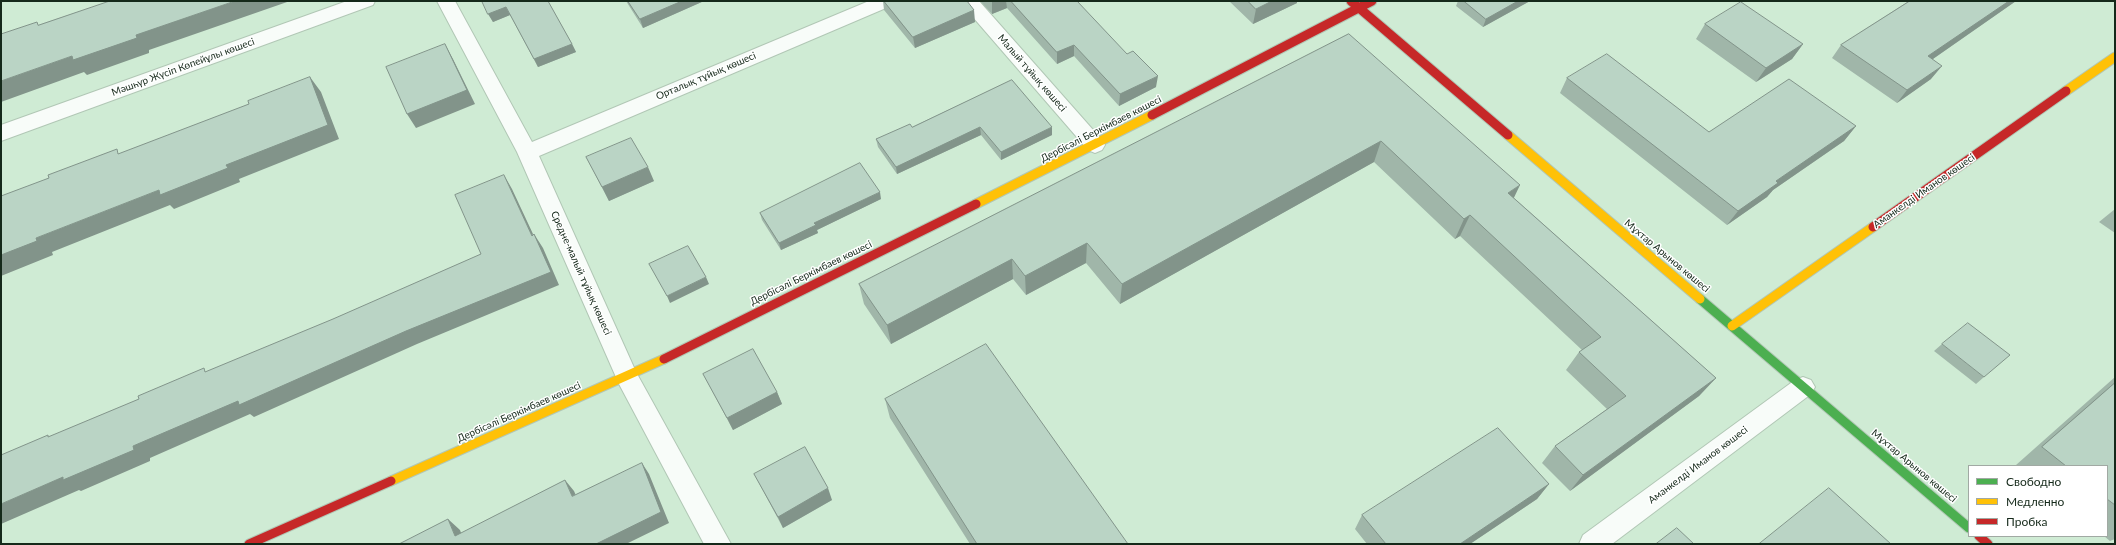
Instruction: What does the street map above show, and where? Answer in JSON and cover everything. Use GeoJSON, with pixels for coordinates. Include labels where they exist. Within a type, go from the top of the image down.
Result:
{"type":"FeatureCollection","features":[{"type":"Feature","properties":{"kind":"main road","name":"Мұхтар Арынов көшесі"},"geometry":{"type":"LineString","coordinates":[[1350,1],[1968,527]]}},
{"type":"Feature","properties":{"kind":"main road","name":"Дербісәлі Беркімбаев көшесі"},"geometry":{"type":"LineString","coordinates":[[249,544],[627,377],[1095,145],[1372,1]]}},
{"type":"Feature","properties":{"kind":"main road","name":"Аманкелді Иманов көшесі"},"geometry":{"type":"LineString","coordinates":[[1732,326],[2115,57]]}},
{"type":"Feature","properties":{"kind":"main road"},"geometry":{"type":"LineString","coordinates":[[1980,537],[1988,544]]}},
{"type":"Feature","properties":{"kind":"street","name":"Мәшһүр Жүсіп Көпейұлы көшесі"},"geometry":{"type":"LineString","coordinates":[[1,133],[366,1]]}},
{"type":"Feature","properties":{"kind":"street","name":"Средне-малый тұйық көшесі"},"geometry":{"type":"LineString","coordinates":[[446,1],[527,152],[627,377],[718,544]]}},
{"type":"Feature","properties":{"kind":"street","name":"Орталық тұйық көшесі"},"geometry":{"type":"LineString","coordinates":[[527,152],[886,1]]}},
{"type":"Feature","properties":{"kind":"street","name":"Малый тұйық көшесі"},"geometry":{"type":"LineString","coordinates":[[968,1],[1095,145]]}},
{"type":"Feature","properties":{"kind":"street","name":"Аманкелді Иманов көшесі"},"geometry":{"type":"LineString","coordinates":[[1592,544],[1803,387]]}},
{"type":"Feature","properties":{"kind":"building"},"geometry":{"type":"Polygon","coordinates":[[[110,1],[235,1],[136,35],[137,38],[73,60],[72,56],[1,81],[1,34],[37,22],[38,25],[110,1]]]}},
{"type":"Feature","properties":{"kind":"building"},"geometry":{"type":"Polygon","coordinates":[[[482,1],[548,1],[572,44],[534,59],[506,7],[488,14],[482,1]]]}},
{"type":"Feature","properties":{"kind":"building"},"geometry":{"type":"Polygon","coordinates":[[[628,1],[682,1],[640,19],[628,1]]]}},
{"type":"Feature","properties":{"kind":"building"},"geometry":{"type":"Polygon","coordinates":[[[884,1],[967,1],[974,10],[913,37],[884,1]]]}},
{"type":"Feature","properties":{"kind":"building"},"geometry":{"type":"Polygon","coordinates":[[[1011,1],[1077,1],[1127,54],[1133,51],[1158,76],[1120,94],[1074,45],[1057,52],[1011,1]]]}},
{"type":"Feature","properties":{"kind":"building"},"geometry":{"type":"Polygon","coordinates":[[[1248,1],[1272,1],[1256,9],[1248,1]]]}},
{"type":"Feature","properties":{"kind":"building"},"geometry":{"type":"Polygon","coordinates":[[[1464,1],[1518,1],[1486,19],[1464,1]]]}},
{"type":"Feature","properties":{"kind":"building"},"geometry":{"type":"Polygon","coordinates":[[[1910,1],[2009,1],[1928,56],[1942,66],[1907,90],[1841,45],[1910,1]]]}},
{"type":"Feature","properties":{"kind":"building"},"geometry":{"type":"Polygon","coordinates":[[[1741,2],[1803,44],[1766,68],[1705,24],[1741,2]]]}},
{"type":"Feature","properties":{"kind":"building"},"geometry":{"type":"Polygon","coordinates":[[[1349,34],[1520,185],[1508,193],[1716,378],[1583,475],[1555,446],[1626,396],[1579,352],[1601,337],[1470,215],[1464,219],[1381,141],[1122,284],[1087,243],[1025,276],[1012,259],[887,325],[859,284],[1349,34]]]}},
{"type":"Feature","properties":{"kind":"building"},"geometry":{"type":"Polygon","coordinates":[[[445,44],[467,90],[407,114],[386,67],[445,44]]]}},
{"type":"Feature","properties":{"kind":"building"},"geometry":{"type":"Polygon","coordinates":[[[1607,54],[1709,132],[1789,79],[1856,126],[1776,181],[1778,183],[1738,211],[1567,78],[1607,54]]]}},
{"type":"Feature","properties":{"kind":"building"},"geometry":{"type":"Polygon","coordinates":[[[310,77],[328,125],[226,165],[228,168],[160,195],[159,190],[36,238],[37,241],[1,255],[1,196],[49,178],[48,175],[117,149],[118,154],[249,104],[248,101],[310,77]]]}},
{"type":"Feature","properties":{"kind":"building"},"geometry":{"type":"Polygon","coordinates":[[[1012,80],[1052,127],[1001,152],[980,127],[896,167],[876,139],[910,124],[912,127],[1012,80]]]}},
{"type":"Feature","properties":{"kind":"building"},"geometry":{"type":"Polygon","coordinates":[[[631,138],[648,167],[602,187],[586,157],[631,138]]]}},
{"type":"Feature","properties":{"kind":"building"},"geometry":{"type":"Polygon","coordinates":[[[860,163],[880,192],[814,223],[816,225],[779,243],[760,213],[860,163]]]}},
{"type":"Feature","properties":{"kind":"building"},"geometry":{"type":"Polygon","coordinates":[[[504,175],[532,236],[534,234],[551,272],[406,331],[239,405],[238,401],[133,446],[134,450],[63,480],[63,477],[1,504],[1,455],[139,399],[138,396],[204,368],[205,372],[333,319],[481,254],[455,195],[504,175]]]}},
{"type":"Feature","properties":{"kind":"building"},"geometry":{"type":"Polygon","coordinates":[[[688,246],[706,277],[667,296],[649,264],[688,246]]]}},
{"type":"Feature","properties":{"kind":"building"},"geometry":{"type":"Polygon","coordinates":[[[1968,323],[2010,355],[1984,377],[1942,344],[1968,323]]]}},
{"type":"Feature","properties":{"kind":"building"},"geometry":{"type":"Polygon","coordinates":[[[986,344],[1128,544],[977,544],[885,399],[986,344]]]}},
{"type":"Feature","properties":{"kind":"building"},"geometry":{"type":"Polygon","coordinates":[[[753,349],[777,392],[727,418],[703,374],[753,349]]]}},
{"type":"Feature","properties":{"kind":"building"},"geometry":{"type":"Polygon","coordinates":[[[2115,383],[2115,505],[2108,500],[2108,465],[2065,465],[2042,447],[2115,383]]]}},
{"type":"Feature","properties":{"kind":"building"},"geometry":{"type":"Polygon","coordinates":[[[1498,428],[1549,484],[1460,544],[1386,544],[1362,515],[1498,428]]]}},
{"type":"Feature","properties":{"kind":"building"},"geometry":{"type":"Polygon","coordinates":[[[805,447],[828,488],[778,517],[754,474],[805,447]]]}},
{"type":"Feature","properties":{"kind":"building"},"geometry":{"type":"Polygon","coordinates":[[[642,463],[661,512],[596,544],[399,544],[448,519],[455,536],[565,480],[572,496],[642,463]]]}},
{"type":"Feature","properties":{"kind":"building"},"geometry":{"type":"Polygon","coordinates":[[[1829,488],[1891,544],[1759,544],[1829,488]]]}},
{"type":"Feature","properties":{"kind":"building"},"geometry":{"type":"Polygon","coordinates":[[[1677,528],[1694,544],[1656,544],[1677,528]]]}},
{"type":"Feature","properties":{"kind":"traffic: fast"},"geometry":{"type":"LineString","coordinates":[[1700,299],[1968,527]]}},
{"type":"Feature","properties":{"kind":"traffic: slow"},"geometry":{"type":"LineString","coordinates":[[2066,91],[2115,57]]}},
{"type":"Feature","properties":{"kind":"traffic: slow"},"geometry":{"type":"LineString","coordinates":[[976,204],[1152,115]]}},
{"type":"Feature","properties":{"kind":"traffic: slow"},"geometry":{"type":"LineString","coordinates":[[1508,135],[1700,299]]}},
{"type":"Feature","properties":{"kind":"traffic: slow"},"geometry":{"type":"LineString","coordinates":[[1732,326],[1873,227]]}},
{"type":"Feature","properties":{"kind":"traffic: slow"},"geometry":{"type":"LineString","coordinates":[[391,481],[627,377],[664,359]]}},
{"type":"Feature","properties":{"kind":"traffic: jam"},"geometry":{"type":"LineString","coordinates":[[1351,1],[1508,135]]}},
{"type":"Feature","properties":{"kind":"traffic: jam"},"geometry":{"type":"LineString","coordinates":[[1152,115],[1372,1]]}},
{"type":"Feature","properties":{"kind":"traffic: jam"},"geometry":{"type":"LineString","coordinates":[[1873,227],[2066,91]]}},
{"type":"Feature","properties":{"kind":"traffic: jam"},"geometry":{"type":"LineString","coordinates":[[664,359],[976,204]]}},
{"type":"Feature","properties":{"kind":"traffic: jam"},"geometry":{"type":"LineString","coordinates":[[249,544],[391,481]]}},
{"type":"Feature","properties":{"kind":"traffic: jam"},"geometry":{"type":"LineString","coordinates":[[1980,537],[1988,544]]}}]}
